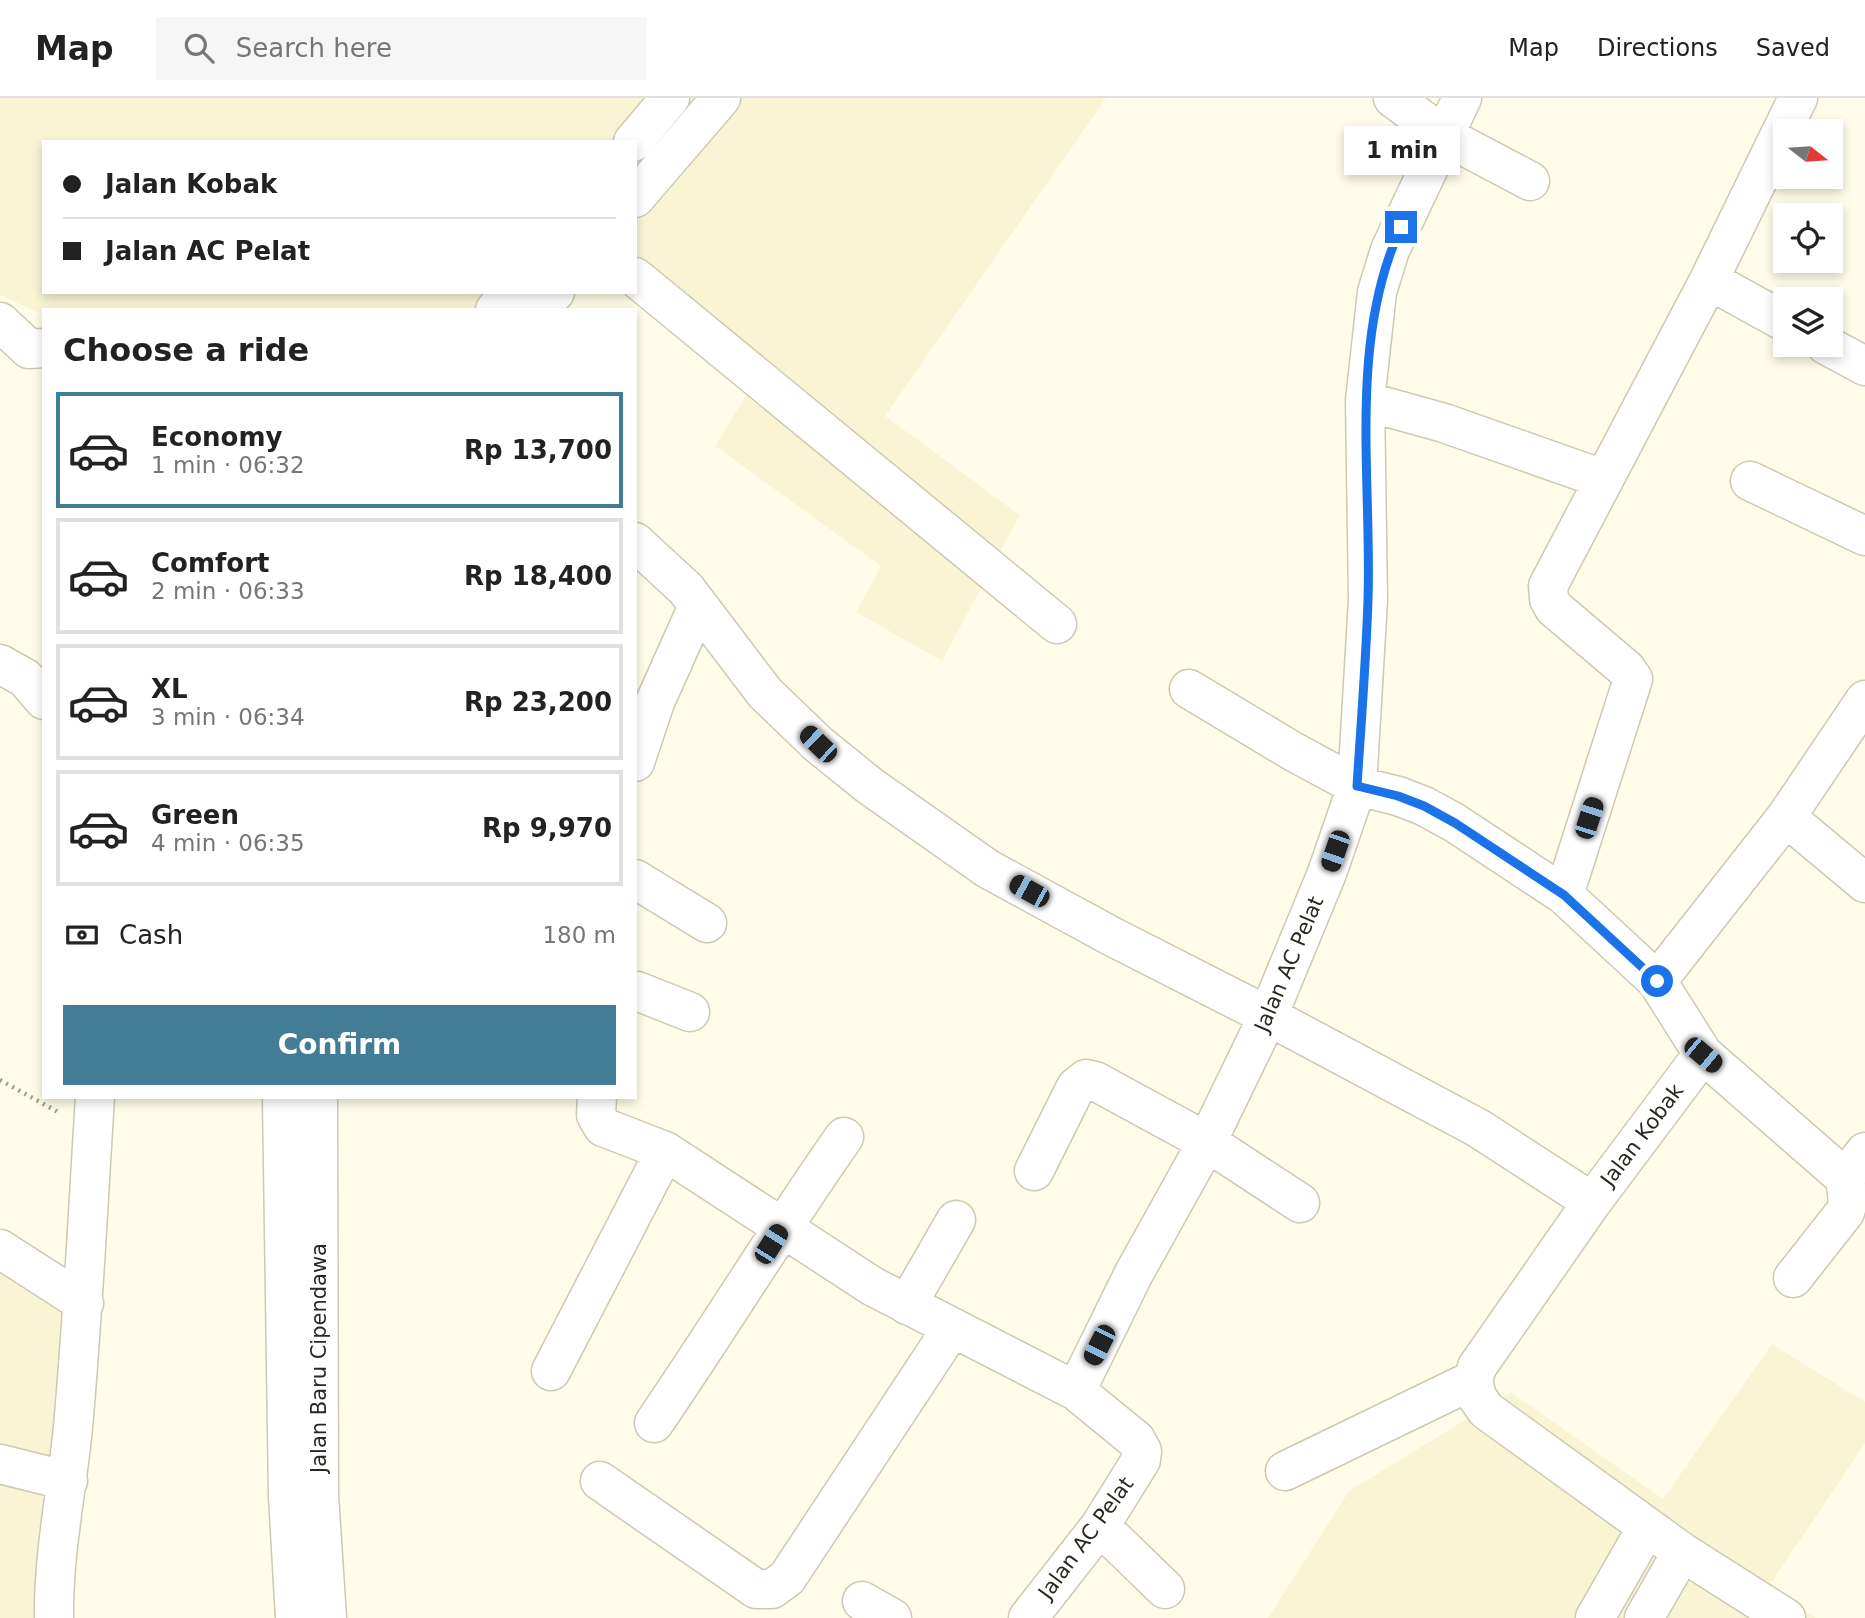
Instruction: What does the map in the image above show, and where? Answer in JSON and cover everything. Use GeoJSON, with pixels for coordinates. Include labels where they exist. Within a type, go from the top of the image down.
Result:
{"type":"FeatureCollection","features":[{"type":"Feature","properties":{"kind":"street"},"geometry":{"type":"LineString","coordinates":[[636,140],[670,98]]}},
{"type":"Feature","properties":{"kind":"street"},"geometry":{"type":"LineString","coordinates":[[637,196],[721,98]]}},
{"type":"Feature","properties":{"kind":"street"},"geometry":{"type":"LineString","coordinates":[[1393,98],[1443,135],[1530,181]]}},
{"type":"Feature","properties":{"kind":"street","name":"Jalan AC Pelat"},"geometry":{"type":"LineString","coordinates":[[1028,1618],[1100,1526],[1141,1460],[1142,1451],[1136,1440],[1076,1391],[1133,1275],[1207,1142],[1268,1016],[1327,873],[1357,786],[1368,600],[1365,401],[1377,292],[1390,250],[1462,98]]}},
{"type":"Feature","properties":{"kind":"street"},"geometry":{"type":"LineString","coordinates":[[1564,895],[1633,679],[1626,669],[1554,608],[1549,599],[1548,586],[1709,280],[1798,98]]}},
{"type":"Feature","properties":{"kind":"street"},"geometry":{"type":"LineString","coordinates":[[637,279],[1057,624]]}},
{"type":"Feature","properties":{"kind":"street"},"geometry":{"type":"LineString","coordinates":[[1709,280],[1773,315]]}},
{"type":"Feature","properties":{"kind":"street"},"geometry":{"type":"LineString","coordinates":[[497,308],[508,294]]}},
{"type":"Feature","properties":{"kind":"street"},"geometry":{"type":"LineString","coordinates":[[541,308],[553,294]]}},
{"type":"Feature","properties":{"kind":"street"},"geometry":{"type":"LineString","coordinates":[[0,322],[24,351]]}},
{"type":"Feature","properties":{"kind":"street"},"geometry":{"type":"LineString","coordinates":[[1843,354],[1865,366]]}},
{"type":"Feature","properties":{"kind":"street"},"geometry":{"type":"LineString","coordinates":[[1365,401],[1444,423],[1603,479]]}},
{"type":"Feature","properties":{"kind":"street"},"geometry":{"type":"LineString","coordinates":[[1750,481],[1865,536]]}},
{"type":"Feature","properties":{"kind":"street"},"geometry":{"type":"LineString","coordinates":[[637,544],[687,589],[765,693],[818,744],[870,786],[988,869],[1478,1128],[1592,1202]]}},
{"type":"Feature","properties":{"kind":"street"},"geometry":{"type":"LineString","coordinates":[[637,756],[656,702],[698,606]]}},
{"type":"Feature","properties":{"kind":"street"},"geometry":{"type":"LineString","coordinates":[[0,664],[25,678],[42,698]]}},
{"type":"Feature","properties":{"kind":"street"},"geometry":{"type":"LineString","coordinates":[[1189,689],[1357,786],[1398,796],[1455,823],[1564,895],[1657,981],[1703,1055],[1855,1165],[1845,1212],[1793,1278]]}},
{"type":"Feature","properties":{"kind":"street"},"geometry":{"type":"LineString","coordinates":[[1657,981],[1786,817],[1865,700]]}},
{"type":"Feature","properties":{"kind":"street"},"geometry":{"type":"LineString","coordinates":[[1786,817],[1865,883]]}},
{"type":"Feature","properties":{"kind":"street"},"geometry":{"type":"LineString","coordinates":[[637,880],[706,923]]}},
{"type":"Feature","properties":{"kind":"street"},"geometry":{"type":"LineString","coordinates":[[637,992],[690,1012]]}},
{"type":"Feature","properties":{"kind":"street","name":"Jalan Kobak"},"geometry":{"type":"LineString","coordinates":[[1473,1380],[1477,1367],[1592,1202],[1703,1055]]}},
{"type":"Feature","properties":{"kind":"street"},"geometry":{"type":"LineString","coordinates":[[1034,1171],[1076,1087],[1086,1079],[1095,1081],[1207,1142],[1300,1203]]}},
{"type":"Feature","properties":{"kind":"street","name":"Jalan Baru Cipendawa"},"geometry":{"type":"LineString","coordinates":[[282,1099],[304,1495],[327,1618]]}},
{"type":"Feature","properties":{"kind":"street","name":"Jalan Baru Cipendawa"},"geometry":{"type":"LineString","coordinates":[[295,1618],[304,1495],[318,1099]]}},
{"type":"Feature","properties":{"kind":"street"},"geometry":{"type":"LineString","coordinates":[[597,1099],[596,1115],[603,1127],[665,1151],[872,1286],[1076,1391]]}},
{"type":"Feature","properties":{"kind":"street"},"geometry":{"type":"LineString","coordinates":[[54,1618],[54,1592],[68,1480],[84,1303],[93,1114]]}},
{"type":"Feature","properties":{"kind":"street"},"geometry":{"type":"LineString","coordinates":[[654,1423],[782,1226],[844,1137]]}},
{"type":"Feature","properties":{"kind":"street"},"geometry":{"type":"LineString","coordinates":[[551,1371],[665,1151]]}},
{"type":"Feature","properties":{"kind":"street"},"geometry":{"type":"LineString","coordinates":[[908,1305],[956,1220]]}},
{"type":"Feature","properties":{"kind":"street"},"geometry":{"type":"LineString","coordinates":[[0,1249],[84,1303]]}},
{"type":"Feature","properties":{"kind":"street"},"geometry":{"type":"LineString","coordinates":[[600,1481],[756,1589],[772,1589],[787,1578],[951,1328]]}},
{"type":"Feature","properties":{"kind":"street"},"geometry":{"type":"LineString","coordinates":[[1285,1471],[1473,1380],[1477,1397],[1486,1410],[1682,1552],[1787,1618]]}},
{"type":"Feature","properties":{"kind":"street"},"geometry":{"type":"LineString","coordinates":[[0,1464],[68,1480]]}},
{"type":"Feature","properties":{"kind":"street"},"geometry":{"type":"LineString","coordinates":[[1100,1526],[1165,1590]]}},
{"type":"Feature","properties":{"kind":"street"},"geometry":{"type":"LineString","coordinates":[[1595,1618],[1647,1527]]}},
{"type":"Feature","properties":{"kind":"street"},"geometry":{"type":"LineString","coordinates":[[1644,1618],[1682,1552]]}},
{"type":"Feature","properties":{"kind":"path"},"geometry":{"type":"LineString","coordinates":[[0,1080],[42,1095]]}},
{"type":"Feature","properties":{"kind":"path"},"geometry":{"type":"LineString","coordinates":[[52,1099],[93,1114]]}},
{"type":"Feature","properties":{"kind":"shaded area"},"geometry":{"type":"Polygon","coordinates":[[[0,98],[1106,98],[885,416],[1020,515],[942,661],[856,612],[881,566],[715,446],[756,380],[637,281],[637,140],[42,140],[42,294],[550,294],[540,308],[42,308],[42,314],[0,295],[0,98]]]}},
{"type":"Feature","properties":{"kind":"shaded area"},"geometry":{"type":"Polygon","coordinates":[[[0,1255],[91,1313],[55,1618],[0,1618],[0,1255]]]}},
{"type":"Feature","properties":{"kind":"shaded area"},"geometry":{"type":"Polygon","coordinates":[[[1772,1344],[1865,1402],[1865,1443],[1767,1589],[1816,1618],[1268,1618],[1349,1491],[1511,1392],[1663,1499],[1772,1344]]]}},
{"type":"Feature","properties":{"kind":"route"},"geometry":{"type":"LineString","coordinates":[[1401,227],[1390,250],[1377,292],[1365,401],[1368,600],[1357,786],[1398,796],[1455,823],[1564,895],[1657,981]]}}]}
